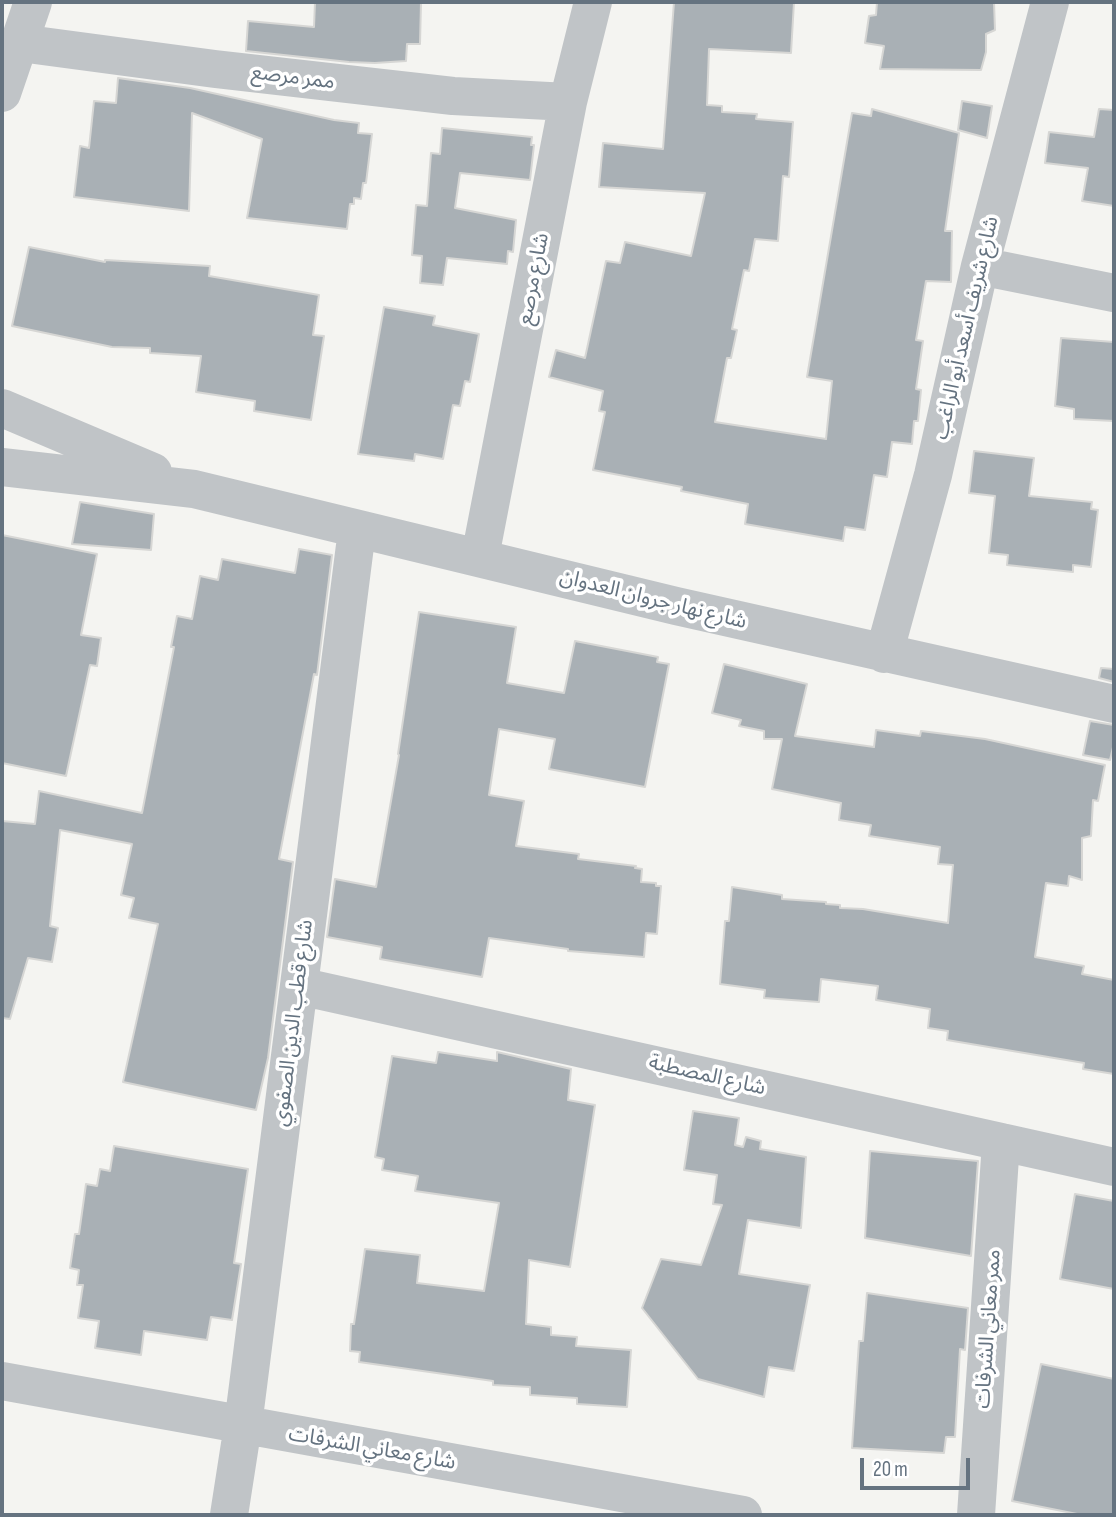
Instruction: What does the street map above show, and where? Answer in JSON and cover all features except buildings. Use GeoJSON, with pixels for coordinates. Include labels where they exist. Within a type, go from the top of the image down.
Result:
{"type":"FeatureCollection","features":[{"type":"Feature","properties":{"kind":"street"},"geometry":{"type":"LineString","coordinates":[[2,93],[33,2]]}},
{"type":"Feature","properties":{"kind":"street","name":"شارع مرصع"},"geometry":{"type":"LineString","coordinates":[[480,557],[568,102],[593,2]]}},
{"type":"Feature","properties":{"kind":"street","name":"شارع شريف أسعد أبو الراغب"},"geometry":{"type":"LineString","coordinates":[[884,654],[933,475],[980,265],[1050,2]]}},
{"type":"Feature","properties":{"kind":"street","name":"ممر مرصع"},"geometry":{"type":"LineString","coordinates":[[20,43],[440,94],[568,102]]}},
{"type":"Feature","properties":{"kind":"street"},"geometry":{"type":"LineString","coordinates":[[980,265],[1114,293]]}},
{"type":"Feature","properties":{"kind":"street","name":"شارع نهار جروان العدوان"},"geometry":{"type":"LineString","coordinates":[[2,408],[194,489]]}},
{"type":"Feature","properties":{"kind":"street","name":"شارع نهار جروان العدوان"},"geometry":{"type":"LineString","coordinates":[[2,467],[194,489],[676,606],[1114,704]]}},
{"type":"Feature","properties":{"kind":"street","name":"شارع قطب الدين الصفوي"},"geometry":{"type":"LineString","coordinates":[[229,1515],[243,1425],[357,530]]}},
{"type":"Feature","properties":{"kind":"street","name":"شارع المصطبة"},"geometry":{"type":"LineString","coordinates":[[299,986],[1114,1167]]}},
{"type":"Feature","properties":{"kind":"street","name":"ممر معاني الشرفات"},"geometry":{"type":"LineString","coordinates":[[976,1515],[1001,1142]]}},
{"type":"Feature","properties":{"kind":"street","name":"شارع معاني الشرفات"},"geometry":{"type":"LineString","coordinates":[[2,1381],[743,1515]]}}]}
